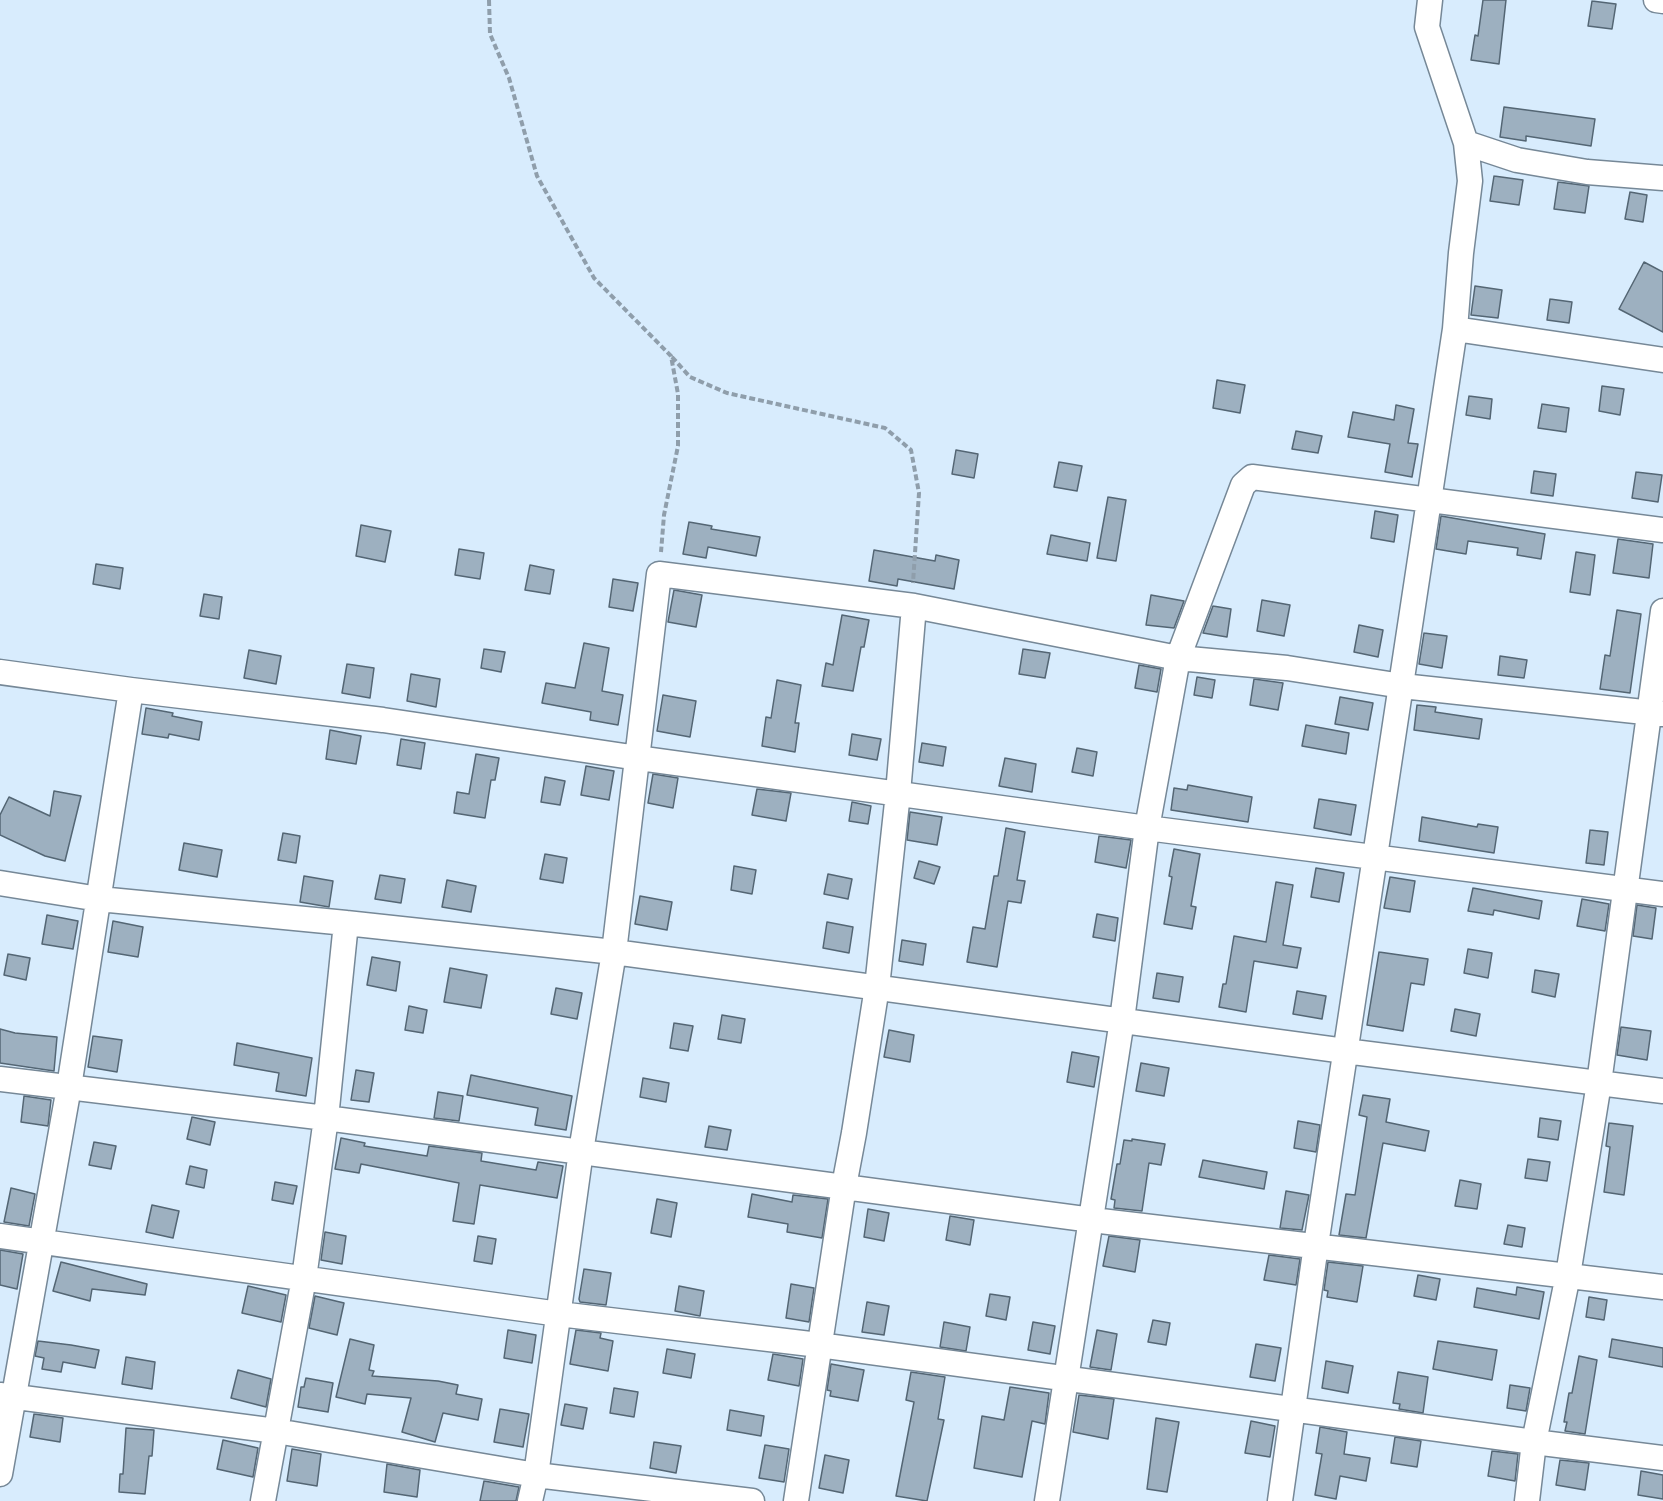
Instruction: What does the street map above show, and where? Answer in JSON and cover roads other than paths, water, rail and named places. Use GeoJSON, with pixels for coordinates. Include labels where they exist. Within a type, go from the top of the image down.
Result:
{"type":"FeatureCollection","features":[{"type":"Feature","properties":{"kind":"street"},"geometry":{"type":"LineString","coordinates":[[1280,1501],[1316,1245],[1455,328],[1470,181],[1466,143],[1427,27],[1430,0]]}},
{"type":"Feature","properties":{"kind":"street"},"geometry":{"type":"LineString","coordinates":[[1656,0],[1663,1]]}},
{"type":"Feature","properties":{"kind":"street"},"geometry":{"type":"LineString","coordinates":[[1466,143],[1517,160],[1575,170],[1663,178]]}},
{"type":"Feature","properties":{"kind":"street"},"geometry":{"type":"LineString","coordinates":[[1455,328],[1663,360]]}},
{"type":"Feature","properties":{"kind":"street"},"geometry":{"type":"LineString","coordinates":[[1047,1501],[1122,1020],[1147,828],[1178,658],[1243,485],[1252,477],[1663,530]]}},
{"type":"Feature","properties":{"kind":"street"},"geometry":{"type":"LineString","coordinates":[[530,1501],[536,1474],[581,1151],[614,952],[659,574],[914,606],[1178,658],[1287,668],[1402,686],[1656,713]]}},
{"type":"Feature","properties":{"kind":"street"},"geometry":{"type":"LineString","coordinates":[[796,1501],[877,987],[898,793],[914,606]]}},
{"type":"Feature","properties":{"kind":"street"},"geometry":{"type":"LineString","coordinates":[[1527,1501],[1534,1442],[1568,1275],[1599,1083],[1626,890],[1656,713],[1663,611]]}},
{"type":"Feature","properties":{"kind":"street"},"geometry":{"type":"LineString","coordinates":[[0,672],[383,720],[638,758],[1147,828],[1663,894]]}},
{"type":"Feature","properties":{"kind":"street"},"geometry":{"type":"LineString","coordinates":[[0,1474],[7,1396],[42,1243],[69,1087],[131,690]]}},
{"type":"Feature","properties":{"kind":"street"},"geometry":{"type":"LineString","coordinates":[[0,884],[99,899],[614,952],[1345,1052],[1663,1091]]}},
{"type":"Feature","properties":{"kind":"street"},"geometry":{"type":"LineString","coordinates":[[263,1501],[304,1278],[326,1118],[346,923]]}},
{"type":"Feature","properties":{"kind":"street"},"geometry":{"type":"LineString","coordinates":[[0,1079],[326,1118],[1092,1220],[1663,1287]]}},
{"type":"Feature","properties":{"kind":"street"},"geometry":{"type":"LineString","coordinates":[[0,1236],[559,1314],[819,1345],[1663,1458]]}},
{"type":"Feature","properties":{"kind":"street"},"geometry":{"type":"LineString","coordinates":[[7,1396],[276,1431],[536,1474],[752,1501]]}}]}
